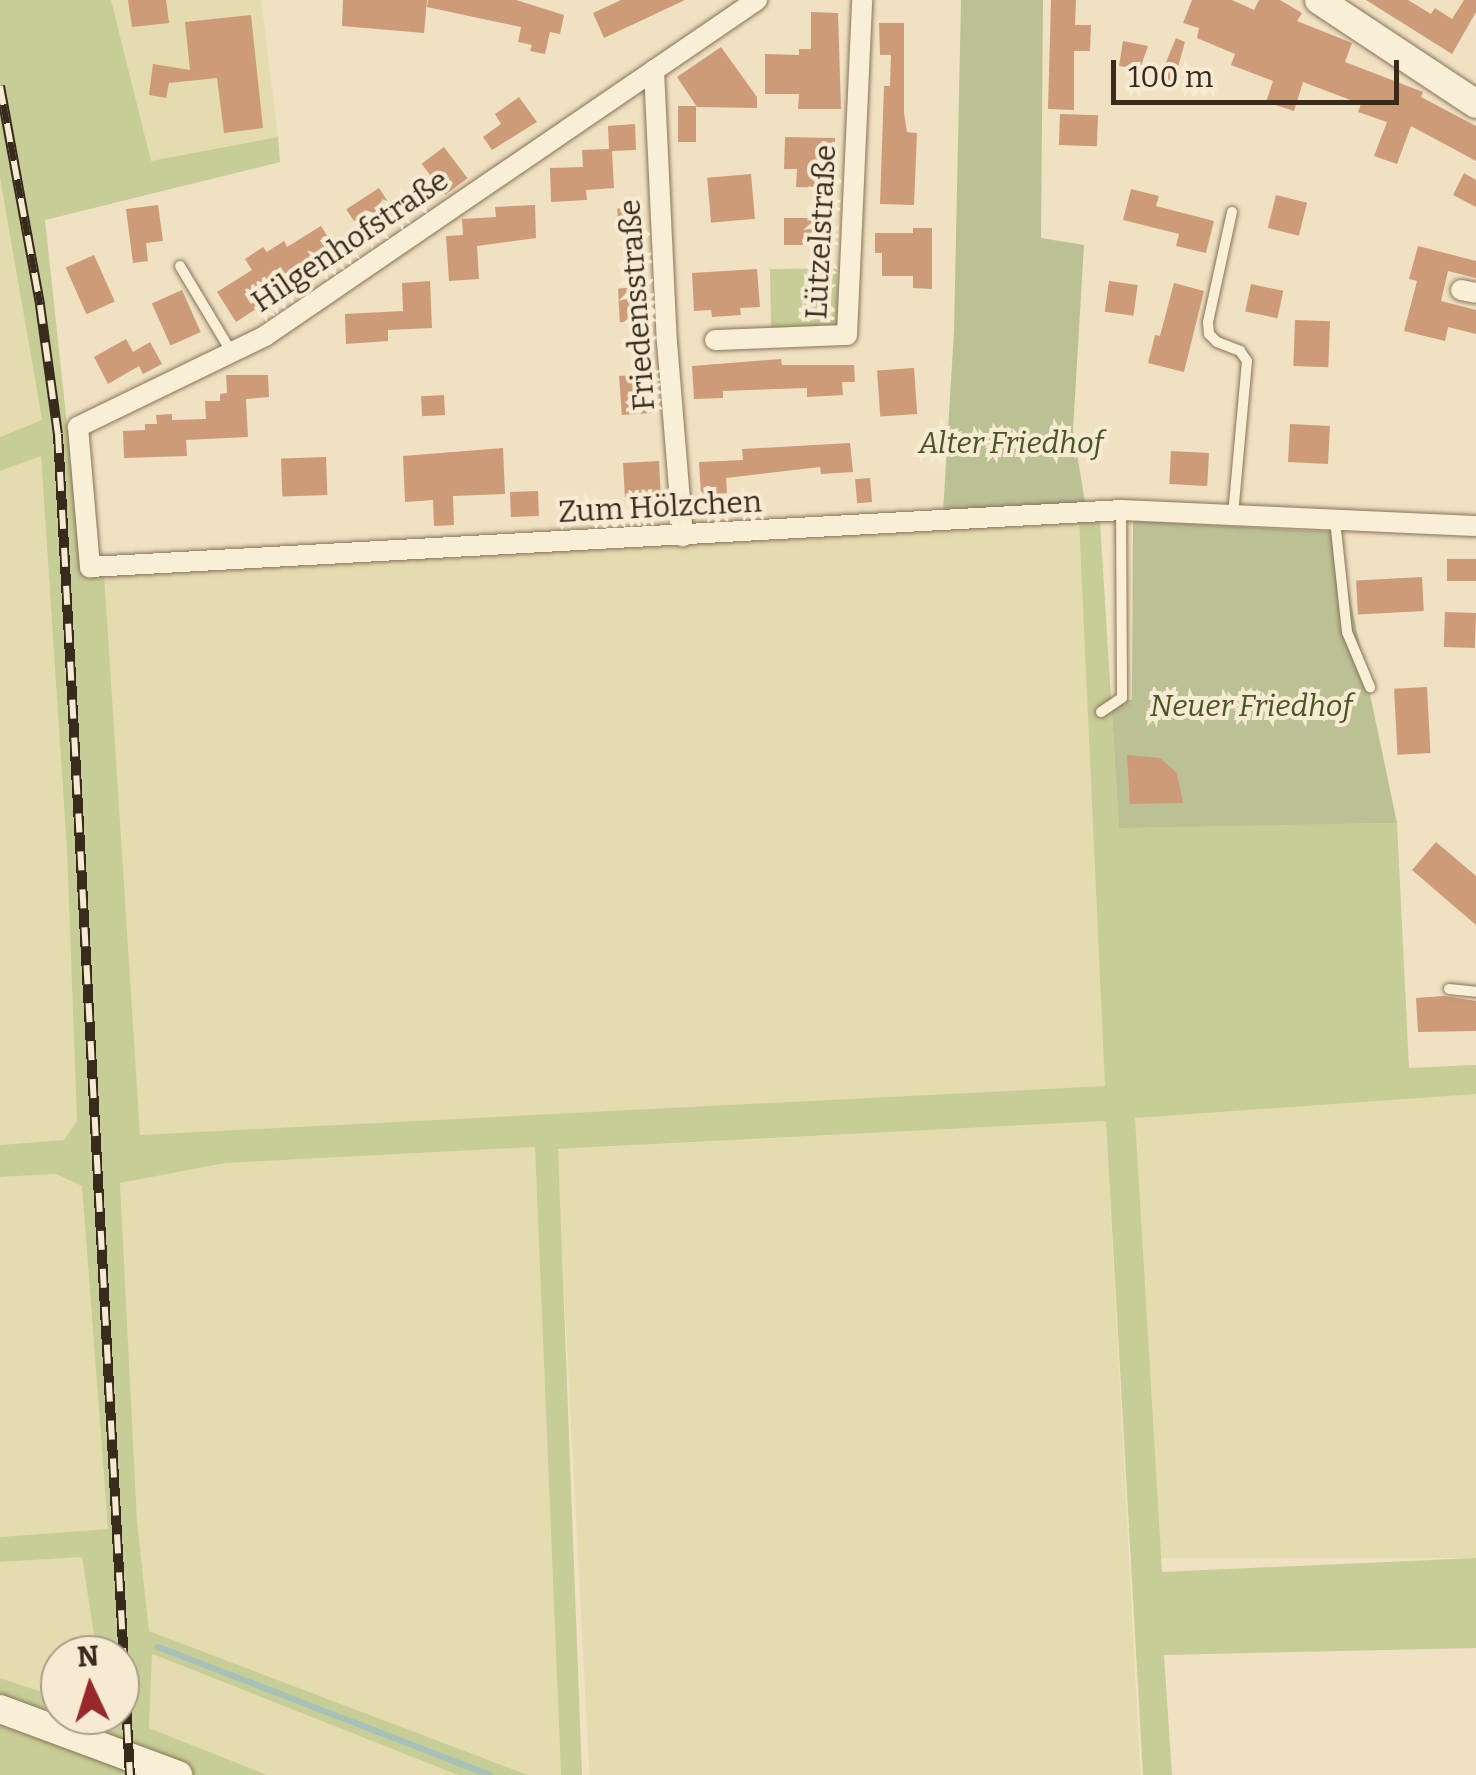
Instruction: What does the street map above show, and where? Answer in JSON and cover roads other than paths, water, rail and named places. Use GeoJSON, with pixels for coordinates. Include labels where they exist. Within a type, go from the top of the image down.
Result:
{"type":"FeatureCollection","features":[{"type":"Feature","properties":{"kind":"street","name":"Hilgenhofstraße"},"geometry":{"type":"LineString","coordinates":[[90,567],[78,427],[264,336],[758,0]]}},
{"type":"Feature","properties":{"kind":"street","name":"Lützelstraße"},"geometry":{"type":"LineString","coordinates":[[715,340],[848,335],[862,0]]}},
{"type":"Feature","properties":{"kind":"street"},"geometry":{"type":"LineString","coordinates":[[1319,0],[1476,104]]}},
{"type":"Feature","properties":{"kind":"street","name":"Friedensstraße"},"geometry":{"type":"LineString","coordinates":[[654,70],[667,342],[683,536]]}},
{"type":"Feature","properties":{"kind":"street","name":"Zum Hölzchen"},"geometry":{"type":"LineString","coordinates":[[90,567],[1120,510],[1476,526]]}},
{"type":"Feature","properties":{"kind":"street"},"geometry":{"type":"LineString","coordinates":[[0,1710],[178,1775]]}},
{"type":"Feature","properties":{"kind":"lane"},"geometry":{"type":"LineString","coordinates":[[1232,212],[1208,322],[1209,334],[1216,342],[1240,351],[1247,361],[1233,515]]}},
{"type":"Feature","properties":{"kind":"lane"},"geometry":{"type":"LineString","coordinates":[[180,266],[232,353]]}},
{"type":"Feature","properties":{"kind":"lane"},"geometry":{"type":"LineString","coordinates":[[1101,712],[1122,698],[1120,510]]}},
{"type":"Feature","properties":{"kind":"lane"},"geometry":{"type":"LineString","coordinates":[[1334,520],[1347,632],[1370,687]]}},
{"type":"Feature","properties":{"kind":"lane"},"geometry":{"type":"LineString","coordinates":[[1449,989],[1476,992]]}},
{"type":"Feature","properties":{"kind":"waterway"},"geometry":{"type":"LineString","coordinates":[[158,1647],[490,1775]]}},
{"type":"Feature","properties":{"kind":"railway"},"geometry":{"type":"LineString","coordinates":[[0,86],[40,305],[58,434],[130,1775]]}},
{"type":"Feature","properties":{"kind":"park label","name":"Alter Friedhof"},"geometry":{"type":"Point","coordinates":[1011,443]}},
{"type":"Feature","properties":{"kind":"park label","name":"Neuer Friedhof"},"geometry":{"type":"Point","coordinates":[1251,706]}}]}
